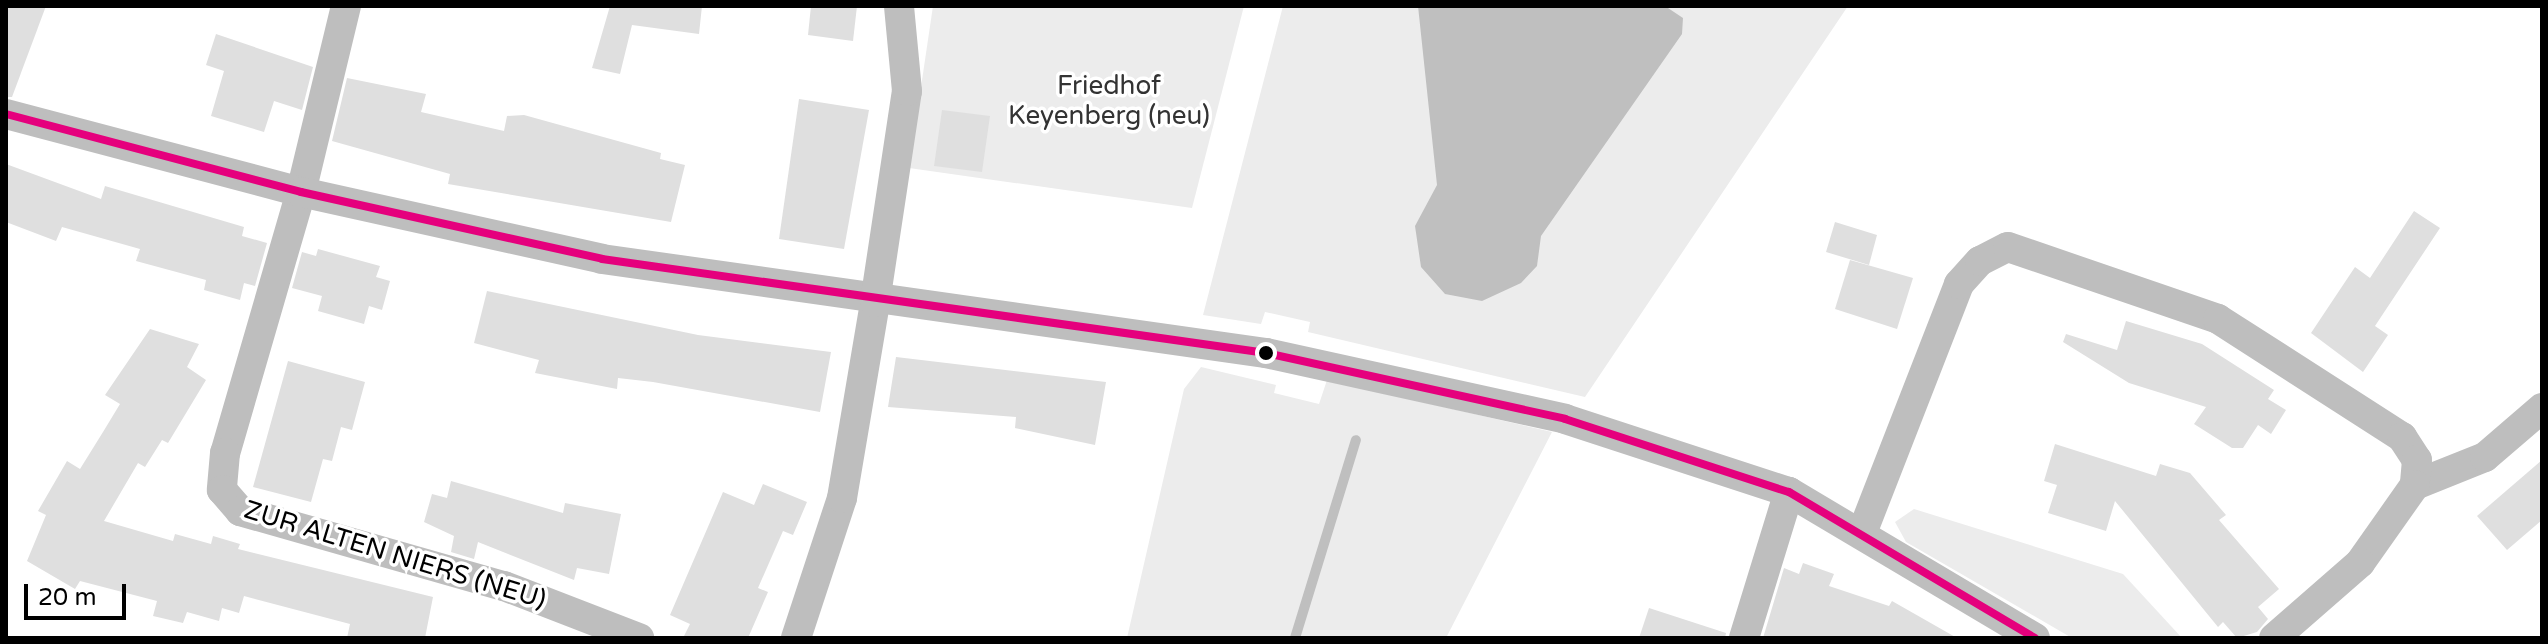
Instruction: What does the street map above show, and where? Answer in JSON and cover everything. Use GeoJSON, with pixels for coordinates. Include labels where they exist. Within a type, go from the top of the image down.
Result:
{"type":"FeatureCollection","features":[{"type":"Feature","properties":{"kind":"street","name":"ZUR ALTEN NIERS (NEU)"},"geometry":{"type":"LineString","coordinates":[[346,6],[301,192],[225,453],[222,490],[240,511],[504,586],[639,638]]}},
{"type":"Feature","properties":{"kind":"street"},"geometry":{"type":"LineString","coordinates":[[796,638],[842,498],[875,302],[907,91],[899,6]]}},
{"type":"Feature","properties":{"kind":"street"},"geometry":{"type":"LineString","coordinates":[[6,114],[301,192],[602,259],[875,302],[1177,339],[1371,372],[1565,419],[1789,492],[2035,638]]}},
{"type":"Feature","properties":{"kind":"street"},"geometry":{"type":"LineString","coordinates":[[1862,533],[1959,284],[1980,261],[2008,247],[2218,319],[2402,437],[2417,460],[2415,485],[2360,563],[2274,638]]}},
{"type":"Feature","properties":{"kind":"street"},"geometry":{"type":"LineString","coordinates":[[2415,485],[2485,457],[2542,408]]}},
{"type":"Feature","properties":{"kind":"street"},"geometry":{"type":"LineString","coordinates":[[1744,638],[1789,492]]}},
{"type":"Feature","properties":{"kind":"green space","name":"Friedhof Keyenberg (neu)"},"geometry":{"type":"Polygon","coordinates":[[[933,6],[1244,6],[1192,208],[909,168],[933,6]]]}},
{"type":"Feature","properties":{"kind":"green space"},"geometry":{"type":"Polygon","coordinates":[[[1283,6],[1848,6],[1585,397],[1308,332],[1310,322],[1265,312],[1261,324],[1203,315],[1283,6]]]}},
{"type":"Feature","properties":{"kind":"green space"},"geometry":{"type":"Polygon","coordinates":[[[1201,367],[1276,385],[1274,393],[1319,404],[1327,380],[1552,432],[1446,638],[1127,638],[1184,389],[1201,367]]]}},
{"type":"Feature","properties":{"kind":"green space"},"geometry":{"type":"Polygon","coordinates":[[[1914,509],[2123,574],[2182,638],[2072,638],[1906,542],[1895,522],[1914,509]]]}},
{"type":"Feature","properties":{"kind":"shaded area"},"geometry":{"type":"Polygon","coordinates":[[[1418,6],[1665,6],[1683,18],[1682,34],[1541,236],[1537,266],[1521,283],[1482,301],[1445,294],[1421,267],[1415,226],[1437,185],[1418,6]]]}},
{"type":"Feature","properties":{"kind":"building"},"geometry":{"type":"Polygon","coordinates":[[[6,6],[46,6],[12,97],[6,97],[6,6]]]}},
{"type":"Feature","properties":{"kind":"building"},"geometry":{"type":"Polygon","coordinates":[[[610,6],[702,6],[699,34],[632,25],[620,74],[592,68],[610,6]]]}},
{"type":"Feature","properties":{"kind":"building"},"geometry":{"type":"Polygon","coordinates":[[[811,6],[857,6],[853,41],[808,35],[811,6]]]}},
{"type":"Feature","properties":{"kind":"building"},"geometry":{"type":"Polygon","coordinates":[[[216,34],[313,67],[302,110],[274,101],[264,132],[211,116],[224,71],[206,65],[216,34]]]}},
{"type":"Feature","properties":{"kind":"building"},"geometry":{"type":"Polygon","coordinates":[[[347,78],[426,94],[421,112],[504,131],[507,116],[524,115],[661,153],[660,159],[685,165],[671,222],[448,184],[450,174],[332,141],[347,78]]]}},
{"type":"Feature","properties":{"kind":"building"},"geometry":{"type":"Polygon","coordinates":[[[799,99],[869,110],[844,249],[779,239],[799,99]]]}},
{"type":"Feature","properties":{"kind":"building"},"geometry":{"type":"Polygon","coordinates":[[[942,110],[990,116],[982,172],[934,166],[942,110]]]}},
{"type":"Feature","properties":{"kind":"building"},"geometry":{"type":"Polygon","coordinates":[[[6,164],[101,199],[105,186],[244,227],[242,236],[267,243],[255,286],[244,283],[240,300],[204,290],[206,280],[136,261],[140,249],[62,227],[56,241],[6,222],[6,164]]]}},
{"type":"Feature","properties":{"kind":"building"},"geometry":{"type":"Polygon","coordinates":[[[2414,211],[2440,228],[2375,326],[2388,335],[2363,372],[2311,333],[2355,267],[2370,278],[2414,211]]]}},
{"type":"Feature","properties":{"kind":"building"},"geometry":{"type":"Polygon","coordinates":[[[1835,222],[1877,235],[1869,265],[1826,252],[1835,222]]]}},
{"type":"Feature","properties":{"kind":"building"},"geometry":{"type":"Polygon","coordinates":[[[318,249],[380,266],[376,277],[390,281],[382,310],[369,306],[364,324],[318,311],[322,296],[292,288],[302,252],[316,256],[318,249]]]}},
{"type":"Feature","properties":{"kind":"building"},"geometry":{"type":"Polygon","coordinates":[[[1850,260],[1913,278],[1897,329],[1835,309],[1850,260]]]}},
{"type":"Feature","properties":{"kind":"building"},"geometry":{"type":"Polygon","coordinates":[[[487,291],[698,335],[831,352],[820,412],[653,382],[618,378],[617,389],[535,373],[539,360],[474,343],[487,291]]]}},
{"type":"Feature","properties":{"kind":"building"},"geometry":{"type":"Polygon","coordinates":[[[2126,321],[2202,344],[2274,390],[2268,399],[2286,410],[2271,434],[2258,425],[2243,448],[2232,448],[2194,424],[2206,407],[2129,383],[2063,342],[2066,334],[2117,350],[2126,321]]]}},
{"type":"Feature","properties":{"kind":"building"},"geometry":{"type":"Polygon","coordinates":[[[150,329],[199,344],[187,367],[206,380],[168,443],[162,440],[145,467],[138,463],[104,521],[173,541],[175,534],[211,544],[213,536],[240,544],[238,549],[433,597],[425,638],[347,638],[350,624],[244,596],[239,613],[222,608],[219,621],[187,612],[183,623],[153,616],[157,601],[80,581],[75,589],[27,561],[46,515],[38,511],[67,461],[80,469],[103,432],[120,404],[105,395],[150,329]]]}},
{"type":"Feature","properties":{"kind":"building"},"geometry":{"type":"Polygon","coordinates":[[[896,357],[1106,382],[1095,445],[1015,428],[1016,417],[888,407],[896,357]]]}},
{"type":"Feature","properties":{"kind":"building"},"geometry":{"type":"Polygon","coordinates":[[[288,361],[365,382],[352,430],[341,427],[332,461],[323,459],[311,502],[253,487],[288,361]]]}},
{"type":"Feature","properties":{"kind":"building"},"geometry":{"type":"Polygon","coordinates":[[[2055,444],[2156,476],[2160,464],[2190,473],[2226,515],[2219,520],[2279,589],[2258,607],[2268,619],[2257,632],[2237,638],[2223,622],[2218,627],[2115,501],[2106,531],[2048,513],[2057,485],[2044,481],[2055,444]]]}},
{"type":"Feature","properties":{"kind":"building"},"geometry":{"type":"Polygon","coordinates":[[[2542,460],[2542,520],[2507,550],[2477,516],[2542,460]]]}},
{"type":"Feature","properties":{"kind":"building"},"geometry":{"type":"Polygon","coordinates":[[[451,481],[563,513],[565,503],[621,514],[609,574],[577,568],[574,580],[478,542],[474,559],[451,552],[454,536],[424,522],[432,494],[447,498],[451,481]]]}},
{"type":"Feature","properties":{"kind":"building"},"geometry":{"type":"Polygon","coordinates":[[[763,484],[807,502],[793,535],[783,531],[758,588],[768,592],[748,638],[683,638],[690,624],[670,615],[723,492],[754,505],[763,484]]]}},
{"type":"Feature","properties":{"kind":"building"},"geometry":{"type":"Polygon","coordinates":[[[1803,563],[1834,574],[1829,586],[1889,606],[1892,601],[1957,638],[1763,638],[1784,568],[1799,574],[1803,563]]]}},
{"type":"Feature","properties":{"kind":"building"},"geometry":{"type":"Polygon","coordinates":[[[1649,608],[1726,633],[1725,638],[1639,638],[1649,608]]]}},
{"type":"Feature","properties":{"kind":"waterway"},"geometry":{"type":"LineString","coordinates":[[1295,638],[1356,440]]}},
{"type":"Feature","properties":{"kind":"transit line"},"geometry":{"type":"LineString","coordinates":[[6,114],[301,192],[602,259],[1266,353],[1565,419],[1789,492],[2035,638]]}}]}
